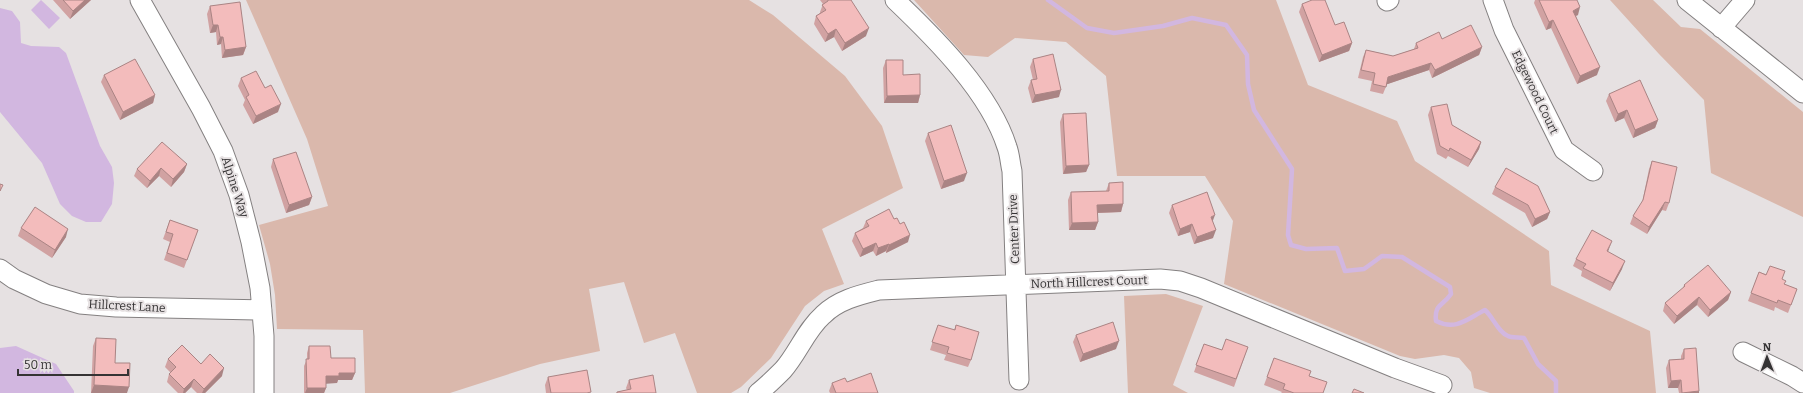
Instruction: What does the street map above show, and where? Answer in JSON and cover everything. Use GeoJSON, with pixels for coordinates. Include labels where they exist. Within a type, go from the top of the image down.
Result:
{"type":"FeatureCollection","features":[{"type":"Feature","properties":{"kind":"street","name":"Alpine Way"},"geometry":{"type":"LineString","coordinates":[[140,0],[201,108],[223,151],[239,195],[251,242],[260,288],[264,393]]}},
{"type":"Feature","properties":{"kind":"street","name":"Center Drive"},"geometry":{"type":"LineString","coordinates":[[895,0],[953,60],[974,87],[1000,128],[1008,148],[1012,171],[1019,380]]}},
{"type":"Feature","properties":{"kind":"street","name":"Edgewood Court"},"geometry":{"type":"LineString","coordinates":[[1493,0],[1504,30],[1564,150],[1593,171]]}},
{"type":"Feature","properties":{"kind":"street"},"geometry":{"type":"LineString","coordinates":[[1687,0],[1803,93]]}},
{"type":"Feature","properties":{"kind":"street"},"geometry":{"type":"LineString","coordinates":[[1721,28],[1745,0]]}},
{"type":"Feature","properties":{"kind":"street","name":"Hillcrest Lane"},"geometry":{"type":"LineString","coordinates":[[0,269],[14,279],[46,294],[80,304],[116,307],[262,310]]}},
{"type":"Feature","properties":{"kind":"street","name":"North Hillcrest Court"},"geometry":{"type":"LineString","coordinates":[[758,393],[783,369],[823,314],[840,303],[862,294],[879,290],[1160,279],[1180,281],[1395,368],[1442,385]]}},
{"type":"Feature","properties":{"kind":"street"},"geometry":{"type":"LineString","coordinates":[[1742,352],[1792,376],[1803,383]]}},
{"type":"Feature","properties":{"kind":"shaded area"},"geometry":{"type":"Polygon","coordinates":[[[41,0],[60,18],[49,29],[31,10],[41,0]]]}},
{"type":"Feature","properties":{"kind":"shaded area"},"geometry":{"type":"Polygon","coordinates":[[[246,0],[749,0],[773,15],[845,76],[882,126],[903,188],[822,229],[844,284],[824,291],[805,306],[771,358],[741,387],[731,393],[697,393],[675,333],[644,343],[624,282],[589,289],[600,351],[540,364],[450,393],[365,393],[363,330],[277,329],[275,295],[270,264],[259,225],[328,206],[307,139],[246,0]]]}},
{"type":"Feature","properties":{"kind":"shaded area"},"geometry":{"type":"Polygon","coordinates":[[[914,0],[1276,0],[1308,85],[1397,121],[1415,161],[1549,251],[1551,285],[1650,331],[1656,393],[1490,393],[1474,388],[1471,372],[1459,358],[1444,355],[1415,359],[1400,356],[1224,284],[1233,221],[1205,176],[1117,176],[1106,76],[1066,42],[1015,38],[988,57],[964,55],[914,0]]]}},
{"type":"Feature","properties":{"kind":"shaded area"},"geometry":{"type":"Polygon","coordinates":[[[1610,0],[1653,0],[1681,27],[1700,29],[1803,112],[1803,217],[1711,173],[1704,100],[1659,54],[1610,0]]]}},
{"type":"Feature","properties":{"kind":"shaded area"},"geometry":{"type":"Polygon","coordinates":[[[0,8],[12,11],[20,22],[21,43],[31,46],[59,47],[66,53],[100,146],[112,167],[114,183],[112,204],[101,222],[86,222],[72,216],[60,204],[42,163],[0,112],[0,8]]]}},
{"type":"Feature","properties":{"kind":"shaded area"},"geometry":{"type":"Polygon","coordinates":[[[1166,294],[1203,306],[1173,385],[1188,393],[1128,393],[1124,296],[1166,294]]]}},
{"type":"Feature","properties":{"kind":"shaded area"},"geometry":{"type":"Polygon","coordinates":[[[16,346],[56,364],[74,393],[0,393],[0,348],[16,346]]]}},
{"type":"Feature","properties":{"kind":"building"},"geometry":{"type":"Polygon","coordinates":[[[63,0],[85,0],[73,11],[63,0]]]}},
{"type":"Feature","properties":{"kind":"building"},"geometry":{"type":"Polygon","coordinates":[[[828,0],[851,0],[869,28],[845,43],[836,29],[828,34],[816,16],[826,10],[822,5],[828,0]]]}},
{"type":"Feature","properties":{"kind":"building"},"geometry":{"type":"Polygon","coordinates":[[[1312,0],[1325,0],[1335,25],[1344,22],[1352,43],[1322,55],[1302,4],[1312,0]]]}},
{"type":"Feature","properties":{"kind":"building"},"geometry":{"type":"Polygon","coordinates":[[[1539,0],[1577,0],[1580,7],[1573,11],[1600,67],[1580,76],[1553,20],[1549,22],[1539,0]]]}},
{"type":"Feature","properties":{"kind":"building"},"geometry":{"type":"Polygon","coordinates":[[[240,2],[246,47],[225,50],[223,37],[220,37],[218,25],[213,25],[210,6],[240,2]]]}},
{"type":"Feature","properties":{"kind":"building"},"geometry":{"type":"Polygon","coordinates":[[[1471,25],[1482,47],[1435,70],[1431,63],[1388,77],[1386,87],[1373,84],[1375,73],[1361,70],[1366,50],[1393,56],[1418,48],[1416,43],[1439,32],[1442,39],[1471,25]]]}},
{"type":"Feature","properties":{"kind":"building"},"geometry":{"type":"Polygon","coordinates":[[[1053,54],[1061,90],[1035,95],[1031,80],[1037,79],[1033,59],[1053,54]]]}},
{"type":"Feature","properties":{"kind":"building"},"geometry":{"type":"Polygon","coordinates":[[[135,59],[155,95],[123,112],[104,75],[135,59]]]}},
{"type":"Feature","properties":{"kind":"building"},"geometry":{"type":"Polygon","coordinates":[[[886,60],[903,60],[903,75],[920,74],[920,95],[887,96],[886,60]]]}},
{"type":"Feature","properties":{"kind":"building"},"geometry":{"type":"Polygon","coordinates":[[[256,71],[265,88],[271,85],[281,104],[256,116],[246,97],[249,95],[241,78],[256,71]]]}},
{"type":"Feature","properties":{"kind":"building"},"geometry":{"type":"Polygon","coordinates":[[[1640,80],[1658,120],[1635,130],[1627,110],[1618,114],[1609,94],[1640,80]]]}},
{"type":"Feature","properties":{"kind":"building"},"geometry":{"type":"Polygon","coordinates":[[[1447,104],[1452,125],[1481,142],[1471,160],[1450,148],[1449,151],[1440,146],[1431,107],[1447,104]]]}},
{"type":"Feature","properties":{"kind":"building"},"geometry":{"type":"Polygon","coordinates":[[[1086,113],[1089,165],[1066,166],[1063,114],[1086,113]]]}},
{"type":"Feature","properties":{"kind":"building"},"geometry":{"type":"Polygon","coordinates":[[[951,125],[967,173],[944,181],[928,133],[951,125]]]}},
{"type":"Feature","properties":{"kind":"building"},"geometry":{"type":"Polygon","coordinates":[[[162,142],[187,164],[173,179],[161,168],[150,181],[137,169],[162,142]]]}},
{"type":"Feature","properties":{"kind":"building"},"geometry":{"type":"Polygon","coordinates":[[[296,152],[312,197],[289,205],[273,159],[296,152]]]}},
{"type":"Feature","properties":{"kind":"building"},"geometry":{"type":"Polygon","coordinates":[[[1652,161],[1677,167],[1669,203],[1665,202],[1649,227],[1633,216],[1643,200],[1652,161]]]}},
{"type":"Feature","properties":{"kind":"building"},"geometry":{"type":"Polygon","coordinates":[[[1506,168],[1538,186],[1550,212],[1535,219],[1528,205],[1495,187],[1506,168]]]}},
{"type":"Feature","properties":{"kind":"building"},"geometry":{"type":"Polygon","coordinates":[[[1123,182],[1123,204],[1097,205],[1098,222],[1072,223],[1071,192],[1109,191],[1109,183],[1123,182]]]}},
{"type":"Feature","properties":{"kind":"building"},"geometry":{"type":"Polygon","coordinates":[[[0,184],[3,185],[0,191],[0,184]]]}},
{"type":"Feature","properties":{"kind":"building"},"geometry":{"type":"Polygon","coordinates":[[[1207,192],[1215,215],[1211,217],[1216,230],[1197,237],[1192,224],[1180,229],[1172,205],[1207,192]]]}},
{"type":"Feature","properties":{"kind":"building"},"geometry":{"type":"Polygon","coordinates":[[[35,207],[68,229],[55,250],[21,228],[35,207]]]}},
{"type":"Feature","properties":{"kind":"building"},"geometry":{"type":"Polygon","coordinates":[[[889,209],[894,219],[897,218],[900,224],[904,222],[910,235],[889,245],[878,248],[876,243],[863,249],[855,233],[869,226],[866,221],[889,209]]]}},
{"type":"Feature","properties":{"kind":"building"},"geometry":{"type":"Polygon","coordinates":[[[170,220],[198,230],[187,260],[167,253],[173,234],[166,232],[170,220]]]}},
{"type":"Feature","properties":{"kind":"building"},"geometry":{"type":"Polygon","coordinates":[[[1592,230],[1612,241],[1607,251],[1625,261],[1613,283],[1583,268],[1586,264],[1576,259],[1592,230]]]}},
{"type":"Feature","properties":{"kind":"building"},"geometry":{"type":"Polygon","coordinates":[[[1708,265],[1731,292],[1710,310],[1699,297],[1677,316],[1665,303],[1708,265]]]}},
{"type":"Feature","properties":{"kind":"building"},"geometry":{"type":"Polygon","coordinates":[[[1770,266],[1785,271],[1782,279],[1786,281],[1784,284],[1797,289],[1791,305],[1778,300],[1777,303],[1751,293],[1759,272],[1766,275],[1770,266]]]}},
{"type":"Feature","properties":{"kind":"building"},"geometry":{"type":"Polygon","coordinates":[[[1113,322],[1119,341],[1083,354],[1076,335],[1113,322]]]}},
{"type":"Feature","properties":{"kind":"building"},"geometry":{"type":"Polygon","coordinates":[[[938,325],[955,330],[956,325],[979,332],[971,360],[947,353],[949,347],[932,342],[938,325]]]}},
{"type":"Feature","properties":{"kind":"building"},"geometry":{"type":"Polygon","coordinates":[[[96,338],[116,339],[115,363],[130,363],[129,387],[94,385],[96,338]]]}},
{"type":"Feature","properties":{"kind":"building"},"geometry":{"type":"Polygon","coordinates":[[[1226,339],[1248,347],[1236,379],[1196,365],[1204,344],[1222,350],[1226,339]]]}},
{"type":"Feature","properties":{"kind":"building"},"geometry":{"type":"Polygon","coordinates":[[[182,345],[201,364],[210,354],[224,368],[204,389],[194,379],[184,389],[169,374],[176,367],[168,359],[182,345]]]}},
{"type":"Feature","properties":{"kind":"building"},"geometry":{"type":"Polygon","coordinates":[[[309,346],[330,346],[331,358],[355,358],[355,373],[339,373],[339,376],[326,376],[326,388],[307,388],[306,359],[309,359],[309,346]]]}},
{"type":"Feature","properties":{"kind":"building"},"geometry":{"type":"Polygon","coordinates":[[[1696,348],[1699,391],[1682,393],[1681,380],[1671,381],[1669,360],[1684,359],[1684,349],[1696,348]]]}},
{"type":"Feature","properties":{"kind":"building"},"geometry":{"type":"Polygon","coordinates":[[[1274,358],[1311,371],[1309,376],[1327,382],[1323,393],[1294,393],[1283,389],[1285,384],[1267,377],[1274,358]]]}},
{"type":"Feature","properties":{"kind":"building"},"geometry":{"type":"Polygon","coordinates":[[[587,370],[591,392],[551,393],[548,377],[587,370]]]}},
{"type":"Feature","properties":{"kind":"building"},"geometry":{"type":"Polygon","coordinates":[[[871,373],[878,393],[836,393],[832,383],[845,378],[847,382],[871,373]]]}},
{"type":"Feature","properties":{"kind":"building"},"geometry":{"type":"Polygon","coordinates":[[[653,375],[656,393],[617,393],[631,389],[629,380],[653,375]]]}},
{"type":"Feature","properties":{"kind":"building"},"geometry":{"type":"Polygon","coordinates":[[[1354,389],[1364,393],[1352,393],[1354,389]]]}},
{"type":"Feature","properties":{"kind":"waterway"},"geometry":{"type":"LineString","coordinates":[[1048,0],[1087,28],[1114,33],[1163,26],[1192,18],[1226,25],[1247,55],[1248,84],[1254,110],[1292,169],[1288,235],[1291,245],[1306,249],[1337,248],[1345,271],[1364,269],[1382,256],[1402,257],[1450,287],[1451,294],[1436,311],[1436,321],[1450,325],[1461,323],[1485,310],[1504,334],[1511,337],[1524,338],[1538,364],[1556,381],[1556,393]]}}]}
